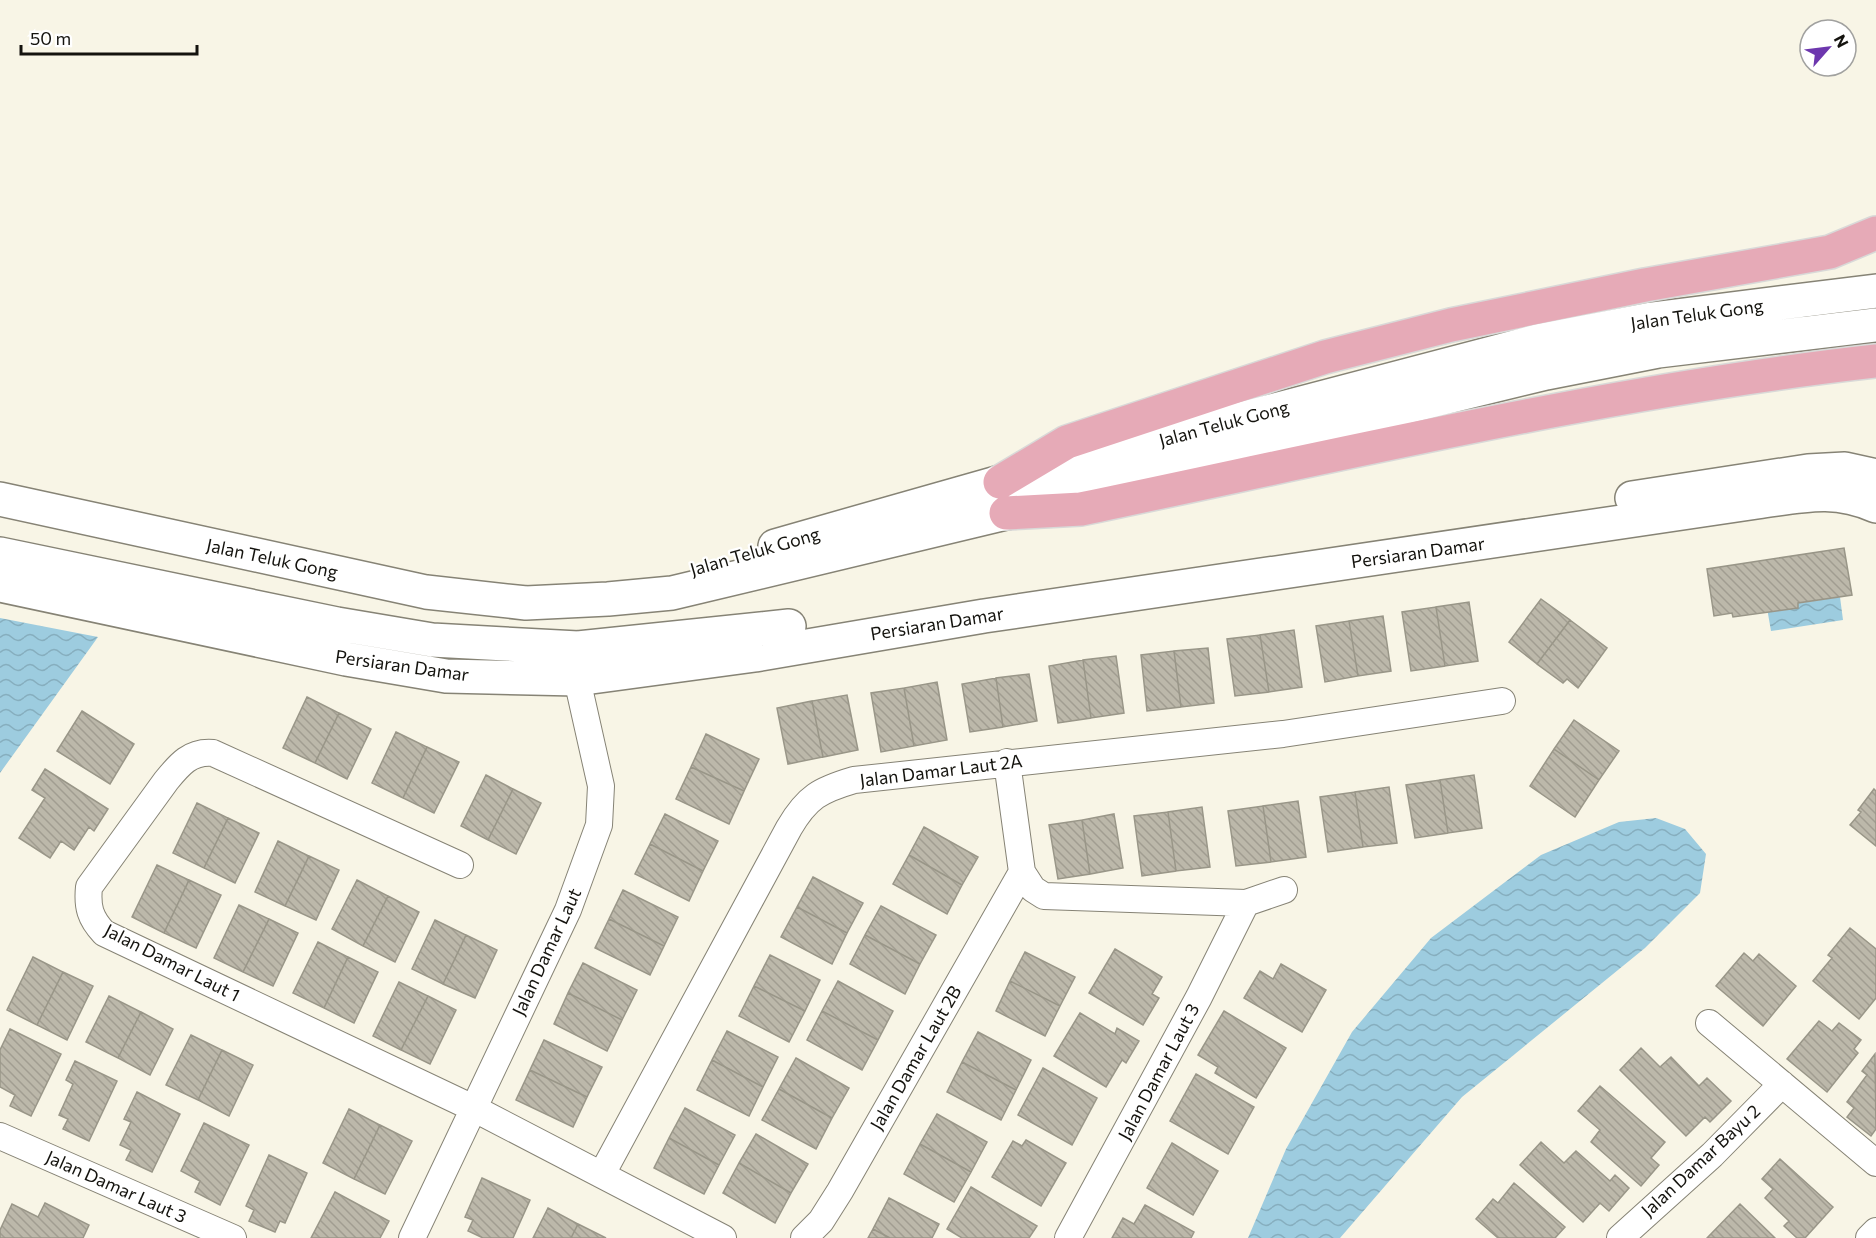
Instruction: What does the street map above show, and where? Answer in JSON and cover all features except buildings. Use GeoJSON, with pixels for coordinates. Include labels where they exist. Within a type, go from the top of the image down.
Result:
{"type":"FeatureCollection","features":[{"type":"Feature","properties":{"kind":"main road"},"geometry":{"type":"LineString","coordinates":[[1003,498],[1067,442],[1325,357],[1485,318],[1645,285],[1830,252],[1876,233]]}},
{"type":"Feature","properties":{"kind":"main road"},"geometry":{"type":"LineString","coordinates":[[1003,498],[1081,509],[1633,395],[1801,369],[1876,361]]}},
{"type":"Feature","properties":{"kind":"street","name":"Jalan Teluk Gong"},"geometry":{"type":"LineString","coordinates":[[0,500],[426,592],[526,603],[672,593],[1003,498],[1410,390],[1539,340],[1652,319],[1876,291]]}},
{"type":"Feature","properties":{"kind":"street","name":"Jalan Teluk Gong"},"geometry":{"type":"LineString","coordinates":[[1410,390],[1546,373],[1658,351],[1876,325]]}},
{"type":"Feature","properties":{"kind":"street","name":"Persiaran Damar"},"geometry":{"type":"LineString","coordinates":[[0,554],[337,624],[578,664],[747,633],[1808,471],[1845,470],[1876,476]]}},
{"type":"Feature","properties":{"kind":"street","name":"Persiaran Damar"},"geometry":{"type":"LineString","coordinates":[[0,585],[346,659],[446,676],[578,664],[754,655],[984,616],[1820,494],[1852,495],[1876,506]]}},
{"type":"Feature","properties":{"kind":"street","name":"Jalan Damar Laut"},"geometry":{"type":"LineString","coordinates":[[412,1238],[568,910],[599,825],[601,786],[578,664]]}},
{"type":"Feature","properties":{"kind":"street","name":"Jalan Damar Laut 2A"},"geometry":{"type":"LineString","coordinates":[[602,1174],[801,807],[813,796],[832,786],[854,780],[1007,762],[1283,734],[1502,701]]}},
{"type":"Feature","properties":{"kind":"street","name":"Jalan Damar Laut 1"},"geometry":{"type":"LineString","coordinates":[[460,865],[213,753],[200,752],[178,766],[166,781],[88,887],[88,900],[89,912],[104,933],[473,1108]]}},
{"type":"Feature","properties":{"kind":"street"},"geometry":{"type":"LineString","coordinates":[[1007,762],[1022,873],[1033,890],[1044,896],[1246,903],[1284,890]]}},
{"type":"Feature","properties":{"kind":"street","name":"Jalan Damar Laut 2B"},"geometry":{"type":"LineString","coordinates":[[804,1238],[821,1221],[840,1191],[1022,873]]}},
{"type":"Feature","properties":{"kind":"street","name":"Jalan Damar Laut 3"},"geometry":{"type":"LineString","coordinates":[[1068,1238],[1199,997],[1246,903]]}},
{"type":"Feature","properties":{"kind":"street"},"geometry":{"type":"LineString","coordinates":[[1709,1023],[1876,1163]]}},
{"type":"Feature","properties":{"kind":"street","name":"Jalan Damar Bayu 2"},"geometry":{"type":"LineString","coordinates":[[1620,1238],[1712,1155],[1782,1084]]}},
{"type":"Feature","properties":{"kind":"street"},"geometry":{"type":"LineString","coordinates":[[473,1108],[723,1238]]}},
{"type":"Feature","properties":{"kind":"street","name":"Jalan Damar Laut 3"},"geometry":{"type":"LineString","coordinates":[[0,1136],[233,1238]]}},
{"type":"Feature","properties":{"kind":"street"},"geometry":{"type":"LineString","coordinates":[[1869,1238],[1876,1231]]}},
{"type":"Feature","properties":{"kind":"water"},"geometry":{"type":"Polygon","coordinates":[[[1840,597],[1843,620],[1771,631],[1767,608],[1840,597]]]}},
{"type":"Feature","properties":{"kind":"water"},"geometry":{"type":"Polygon","coordinates":[[[0,618],[98,637],[0,773],[0,618]]]}},
{"type":"Feature","properties":{"kind":"water"},"geometry":{"type":"Polygon","coordinates":[[[1656,818],[1685,829],[1706,854],[1700,893],[1645,948],[1462,1097],[1340,1238],[1248,1238],[1286,1149],[1352,1032],[1431,938],[1541,855],[1619,822],[1656,818]]]}}]}
